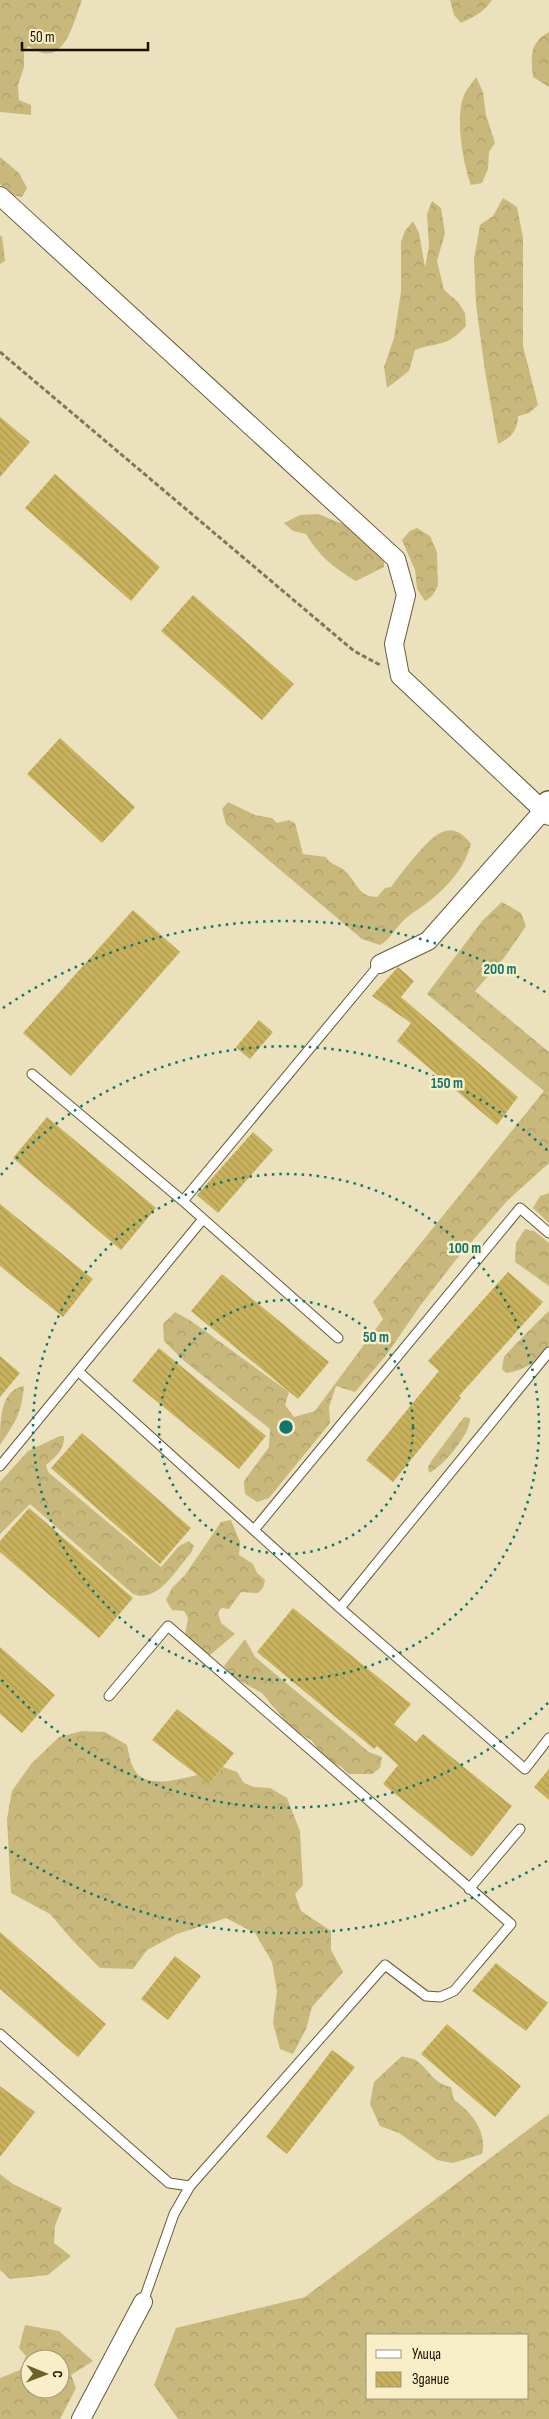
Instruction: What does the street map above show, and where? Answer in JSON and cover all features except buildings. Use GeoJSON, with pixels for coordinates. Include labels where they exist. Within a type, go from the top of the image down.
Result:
{"type":"FeatureCollection","features":[{"type":"Feature","properties":{"kind":"street"},"geometry":{"type":"LineString","coordinates":[[0,196],[396,559],[406,594],[394,644],[400,676],[547,810],[428,941],[380,964]]}},
{"type":"Feature","properties":{"kind":"street"},"geometry":{"type":"LineString","coordinates":[[81,2419],[144,2302]]}},
{"type":"Feature","properties":{"kind":"lane"},"geometry":{"type":"LineString","coordinates":[[183,1201],[380,964]]}},
{"type":"Feature","properties":{"kind":"lane"},"geometry":{"type":"LineString","coordinates":[[32,1074],[183,1201],[338,1338]]}},
{"type":"Feature","properties":{"kind":"lane"},"geometry":{"type":"LineString","coordinates":[[254,1530],[520,1208],[549,1233]]}},
{"type":"Feature","properties":{"kind":"lane"},"geometry":{"type":"LineString","coordinates":[[0,1466],[203,1219]]}},
{"type":"Feature","properties":{"kind":"lane"},"geometry":{"type":"LineString","coordinates":[[340,1608],[549,1352]]}},
{"type":"Feature","properties":{"kind":"lane"},"geometry":{"type":"LineString","coordinates":[[78,1371],[340,1608],[525,1769],[549,1738]]}},
{"type":"Feature","properties":{"kind":"lane"},"geometry":{"type":"LineString","coordinates":[[109,1696],[168,1626],[511,1924],[454,1991],[440,1997],[426,1996],[385,1965],[190,2186],[174,2214],[144,2302]]}},
{"type":"Feature","properties":{"kind":"lane"},"geometry":{"type":"LineString","coordinates":[[469,1888],[520,1829]]}},
{"type":"Feature","properties":{"kind":"lane"},"geometry":{"type":"LineString","coordinates":[[0,2034],[169,2183],[190,2186]]}},
{"type":"Feature","properties":{"kind":"path"},"geometry":{"type":"LineString","coordinates":[[0,352],[354,651],[400,676]]}},
{"type":"Feature","properties":{"kind":"green space"},"geometry":{"type":"Polygon","coordinates":[[[0,0],[82,0],[69,35],[58,50],[51,53],[42,53],[28,46],[24,52],[24,67],[18,85],[19,100],[31,105],[31,115],[0,112],[0,0]]]}},
{"type":"Feature","properties":{"kind":"green space"},"geometry":{"type":"Polygon","coordinates":[[[450,0],[492,0],[478,14],[461,23],[454,15],[450,0]]]}},
{"type":"Feature","properties":{"kind":"green space"},"geometry":{"type":"Polygon","coordinates":[[[549,32],[549,87],[533,77],[532,57],[538,41],[549,32]]]}},
{"type":"Feature","properties":{"kind":"green space"},"geometry":{"type":"Polygon","coordinates":[[[476,77],[483,92],[486,115],[495,143],[489,152],[488,169],[482,183],[471,185],[463,152],[460,114],[465,93],[476,77]]]}},
{"type":"Feature","properties":{"kind":"green space"},"geometry":{"type":"Polygon","coordinates":[[[0,157],[19,173],[27,188],[22,197],[12,195],[0,184],[0,157]]]}},
{"type":"Feature","properties":{"kind":"green space"},"geometry":{"type":"Polygon","coordinates":[[[503,198],[517,207],[523,238],[523,346],[538,405],[529,413],[518,416],[513,433],[498,444],[485,371],[476,304],[474,259],[480,225],[493,216],[503,198]]]}},
{"type":"Feature","properties":{"kind":"green space"},"geometry":{"type":"Polygon","coordinates":[[[432,201],[441,208],[445,233],[437,261],[444,290],[458,302],[465,313],[466,326],[448,341],[415,350],[409,371],[387,388],[384,367],[394,338],[401,291],[401,242],[405,231],[413,221],[419,233],[425,267],[429,247],[427,214],[432,201]]]}},
{"type":"Feature","properties":{"kind":"green space"},"geometry":{"type":"Polygon","coordinates":[[[0,235],[2,237],[5,261],[0,264],[0,235]]]}},
{"type":"Feature","properties":{"kind":"green space"},"geometry":{"type":"Polygon","coordinates":[[[318,514],[350,527],[384,559],[384,567],[356,581],[328,561],[316,549],[306,534],[293,531],[284,523],[300,515],[318,514]]]}},
{"type":"Feature","properties":{"kind":"green space"},"geometry":{"type":"Polygon","coordinates":[[[417,528],[430,536],[437,552],[438,586],[432,596],[425,601],[417,589],[415,570],[402,540],[410,531],[417,528]]]}},
{"type":"Feature","properties":{"kind":"green space"},"geometry":{"type":"Polygon","coordinates":[[[228,802],[255,815],[272,818],[277,823],[289,820],[295,823],[303,854],[326,857],[330,862],[345,871],[362,892],[371,896],[377,897],[385,888],[391,887],[424,846],[437,835],[450,830],[457,831],[471,844],[461,868],[451,881],[429,902],[407,917],[387,940],[380,945],[362,939],[226,824],[222,809],[228,802]]]}},
{"type":"Feature","properties":{"kind":"green space"},"geometry":{"type":"Polygon","coordinates":[[[502,902],[521,913],[526,926],[504,958],[475,991],[549,1052],[549,1163],[507,1201],[455,1261],[420,1306],[387,1354],[355,1392],[336,1386],[329,1407],[330,1423],[269,1498],[257,1502],[245,1494],[244,1481],[269,1447],[270,1429],[183,1360],[164,1341],[163,1324],[175,1312],[191,1321],[289,1392],[285,1405],[294,1417],[315,1411],[383,1319],[373,1302],[544,1091],[427,994],[483,920],[502,902]]]}},
{"type":"Feature","properties":{"kind":"green space"},"geometry":{"type":"Polygon","coordinates":[[[549,1193],[549,1223],[533,1208],[540,1196],[549,1193]]]}},
{"type":"Feature","properties":{"kind":"green space"},"geometry":{"type":"Polygon","coordinates":[[[525,1229],[534,1231],[549,1243],[549,1286],[515,1262],[516,1243],[525,1229]]]}},
{"type":"Feature","properties":{"kind":"green space"},"geometry":{"type":"Polygon","coordinates":[[[549,1311],[549,1343],[547,1349],[532,1364],[506,1373],[502,1369],[504,1357],[549,1311]]]}},
{"type":"Feature","properties":{"kind":"green space"},"geometry":{"type":"Polygon","coordinates":[[[24,1386],[17,1417],[0,1445],[1,1417],[6,1400],[16,1389],[24,1386]]]}},
{"type":"Feature","properties":{"kind":"green space"},"geometry":{"type":"Polygon","coordinates":[[[464,1417],[470,1418],[466,1432],[461,1440],[448,1457],[435,1470],[429,1473],[428,1467],[432,1460],[464,1417]]]}},
{"type":"Feature","properties":{"kind":"green space"},"geometry":{"type":"Polygon","coordinates":[[[60,1436],[64,1436],[63,1445],[59,1453],[46,1465],[48,1472],[161,1567],[179,1546],[189,1541],[194,1546],[191,1553],[173,1576],[158,1590],[142,1596],[133,1594],[30,1504],[0,1534],[0,1482],[28,1451],[60,1436]]]}},
{"type":"Feature","properties":{"kind":"green space"},"geometry":{"type":"Polygon","coordinates":[[[231,1520],[240,1542],[239,1555],[253,1564],[257,1573],[265,1580],[263,1588],[258,1593],[241,1592],[229,1609],[221,1608],[218,1613],[221,1623],[235,1634],[210,1655],[197,1651],[185,1635],[188,1618],[184,1611],[172,1610],[166,1600],[172,1588],[185,1575],[221,1522],[231,1520]]]}},
{"type":"Feature","properties":{"kind":"green space"},"geometry":{"type":"Polygon","coordinates":[[[245,1639],[255,1657],[369,1752],[382,1757],[380,1768],[372,1774],[349,1774],[340,1766],[327,1760],[311,1740],[292,1729],[262,1693],[233,1677],[224,1666],[245,1639]]]}},
{"type":"Feature","properties":{"kind":"green space"},"geometry":{"type":"Polygon","coordinates":[[[82,1731],[105,1732],[127,1745],[134,1769],[146,1779],[163,1781],[197,1775],[209,1784],[223,1767],[237,1772],[244,1783],[254,1787],[270,1788],[287,1798],[300,1831],[303,1885],[295,1894],[301,1911],[331,1931],[331,1950],[343,1972],[312,2007],[306,2029],[293,2054],[280,2049],[273,2023],[277,1991],[272,1962],[255,1933],[226,1918],[177,1934],[147,1950],[133,1969],[100,1968],[50,1914],[11,1893],[7,1819],[12,1791],[31,1764],[59,1737],[82,1731]]]}},
{"type":"Feature","properties":{"kind":"green space"},"geometry":{"type":"Polygon","coordinates":[[[402,2056],[416,2060],[436,2080],[451,2087],[454,2100],[477,2123],[483,2138],[482,2154],[453,2163],[437,2160],[399,2133],[380,2126],[370,2104],[374,2082],[402,2056]]]}},
{"type":"Feature","properties":{"kind":"green space"},"geometry":{"type":"Polygon","coordinates":[[[549,2114],[549,2419],[178,2419],[154,2385],[176,2328],[305,2297],[549,2114]]]}},
{"type":"Feature","properties":{"kind":"green space"},"geometry":{"type":"Polygon","coordinates":[[[0,2174],[13,2184],[62,2208],[55,2226],[54,2243],[71,2256],[48,2275],[10,2279],[0,2270],[0,2174]]]}},
{"type":"Feature","properties":{"kind":"green space"},"geometry":{"type":"Polygon","coordinates":[[[25,2325],[59,2331],[93,2361],[71,2375],[76,2388],[60,2419],[0,2419],[0,2378],[20,2370],[20,2399],[70,2399],[70,2349],[20,2349],[25,2325]]]}}]}
